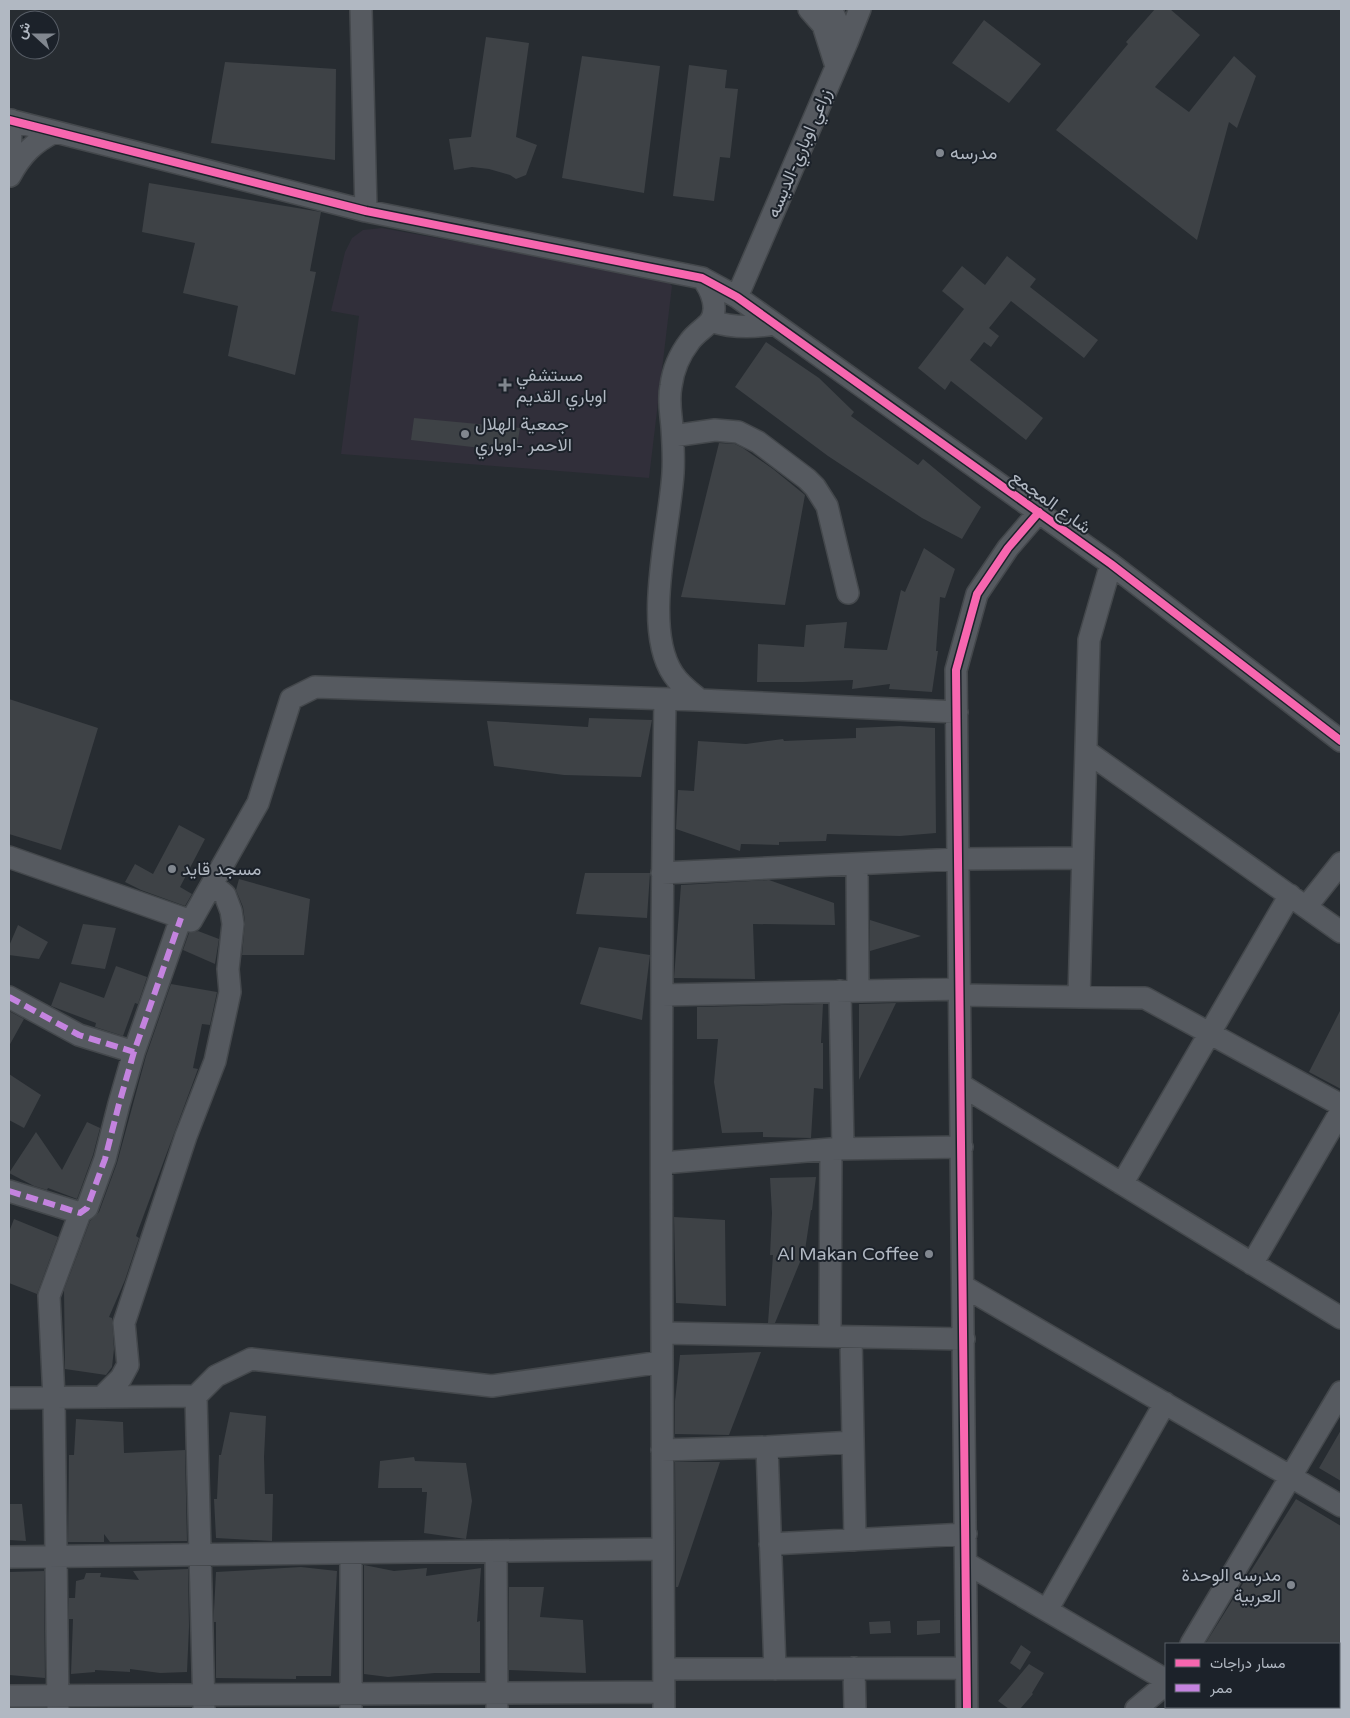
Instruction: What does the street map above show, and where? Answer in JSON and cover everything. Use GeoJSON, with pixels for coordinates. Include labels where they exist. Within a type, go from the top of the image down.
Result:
{"type":"FeatureCollection","features":[{"type":"Feature","properties":{"kind":"street"},"geometry":{"type":"LineString","coordinates":[[361,9],[366,211]]}},
{"type":"Feature","properties":{"kind":"street"},"geometry":{"type":"LineString","coordinates":[[810,9],[823,25],[836,66]]}},
{"type":"Feature","properties":{"kind":"street"},"geometry":{"type":"LineString","coordinates":[[831,9],[847,42]]}},
{"type":"Feature","properties":{"kind":"street","name":"زراعي اوباري-الديسه"},"geometry":{"type":"LineString","coordinates":[[737,297],[860,9]]}},
{"type":"Feature","properties":{"kind":"street"},"geometry":{"type":"LineString","coordinates":[[9,122],[9,180]]}},
{"type":"Feature","properties":{"kind":"street","name":"شارع المجمع"},"geometry":{"type":"LineString","coordinates":[[9,122],[366,211],[702,278],[737,297],[1039,512],[1341,741]]}},
{"type":"Feature","properties":{"kind":"street"},"geometry":{"type":"LineString","coordinates":[[9,180],[17,162],[28,149],[41,139],[55,132]]}},
{"type":"Feature","properties":{"kind":"street"},"geometry":{"type":"LineString","coordinates":[[700,700],[685,688],[672,673],[664,655],[660,636],[660,580],[673,473],[671,386],[681,355],[690,341],[711,321],[714,303],[712,294],[702,278]]}},
{"type":"Feature","properties":{"kind":"street"},"geometry":{"type":"LineString","coordinates":[[711,321],[736,327],[761,327],[774,324]]}},
{"type":"Feature","properties":{"kind":"street"},"geometry":{"type":"LineString","coordinates":[[673,436],[715,430],[738,432],[758,442],[816,487],[827,506],[848,593]]}},
{"type":"Feature","properties":{"kind":"street"},"geometry":{"type":"LineString","coordinates":[[967,1709],[956,670],[977,594],[1008,548],[1039,512]]}},
{"type":"Feature","properties":{"kind":"street"},"geometry":{"type":"LineString","coordinates":[[1078,997],[1089,640],[1110,564]]}},
{"type":"Feature","properties":{"kind":"street"},"geometry":{"type":"LineString","coordinates":[[9,857],[191,921],[258,803],[291,699],[315,687],[700,700],[957,712]]}},
{"type":"Feature","properties":{"kind":"street"},"geometry":{"type":"LineString","coordinates":[[9,1696],[58,1702],[664,1701],[662,873],[665,700]]}},
{"type":"Feature","properties":{"kind":"street"},"geometry":{"type":"LineString","coordinates":[[1086,750],[1341,932]]}},
{"type":"Feature","properties":{"kind":"street"},"geometry":{"type":"LineString","coordinates":[[662,873],[958,859],[1083,858]]}},
{"type":"Feature","properties":{"kind":"street"},"geometry":{"type":"LineString","coordinates":[[1122,1184],[1210,1033],[1298,901],[1341,862]]}},
{"type":"Feature","properties":{"kind":"street"},"geometry":{"type":"LineString","coordinates":[[855,1540],[853,1442],[840,1336],[837,1149],[857,864]]}},
{"type":"Feature","properties":{"kind":"street"},"geometry":{"type":"LineString","coordinates":[[102,1397],[121,1378],[128,1365],[124,1323],[186,1136],[216,1061],[230,992],[228,969],[233,924],[231,911],[225,895],[212,884]]}},
{"type":"Feature","properties":{"kind":"street"},"geometry":{"type":"LineString","coordinates":[[58,1702],[54,1398],[49,1296],[80,1213],[87,1208],[105,1158],[134,1052],[181,918]]}},
{"type":"Feature","properties":{"kind":"street"},"geometry":{"type":"LineString","coordinates":[[662,995],[849,991],[960,992],[1145,998],[1341,1105]]}},
{"type":"Feature","properties":{"kind":"street"},"geometry":{"type":"LineString","coordinates":[[9,997],[79,1035],[134,1052]]}},
{"type":"Feature","properties":{"kind":"street"},"geometry":{"type":"LineString","coordinates":[[961,1085],[1341,1318]]}},
{"type":"Feature","properties":{"kind":"street"},"geometry":{"type":"LineString","coordinates":[[1252,1264],[1341,1111]]}},
{"type":"Feature","properties":{"kind":"street"},"geometry":{"type":"LineString","coordinates":[[662,1162],[837,1149],[962,1147]]}},
{"type":"Feature","properties":{"kind":"street"},"geometry":{"type":"LineString","coordinates":[[9,1191],[80,1213]]}},
{"type":"Feature","properties":{"kind":"street"},"geometry":{"type":"LineString","coordinates":[[963,1286],[1341,1506]]}},
{"type":"Feature","properties":{"kind":"street"},"geometry":{"type":"LineString","coordinates":[[662,1334],[964,1338]]}},
{"type":"Feature","properties":{"kind":"street"},"geometry":{"type":"LineString","coordinates":[[9,1398],[196,1396],[216,1376],[251,1359],[492,1386],[662,1362]]}},
{"type":"Feature","properties":{"kind":"street"},"geometry":{"type":"LineString","coordinates":[[1192,1643],[1341,1392]]}},
{"type":"Feature","properties":{"kind":"street"},"geometry":{"type":"LineString","coordinates":[[196,1396],[204,1702]]}},
{"type":"Feature","properties":{"kind":"street"},"geometry":{"type":"LineString","coordinates":[[1047,1610],[1165,1403]]}},
{"type":"Feature","properties":{"kind":"street"},"geometry":{"type":"LineString","coordinates":[[662,1450],[853,1442]]}},
{"type":"Feature","properties":{"kind":"street"},"geometry":{"type":"LineString","coordinates":[[767,1447],[775,1668]]}},
{"type":"Feature","properties":{"kind":"street"},"geometry":{"type":"LineString","coordinates":[[770,1544],[966,1534]]}},
{"type":"Feature","properties":{"kind":"street"},"geometry":{"type":"LineString","coordinates":[[9,1557],[663,1549]]}},
{"type":"Feature","properties":{"kind":"street"},"geometry":{"type":"LineString","coordinates":[[496,1551],[497,1701]]}},
{"type":"Feature","properties":{"kind":"street"},"geometry":{"type":"LineString","coordinates":[[351,1553],[352,1702]]}},
{"type":"Feature","properties":{"kind":"street"},"geometry":{"type":"LineString","coordinates":[[966,1563],[1165,1681]]}},
{"type":"Feature","properties":{"kind":"street"},"geometry":{"type":"LineString","coordinates":[[854,1668],[855,1709]]}},
{"type":"Feature","properties":{"kind":"street"},"geometry":{"type":"LineString","coordinates":[[664,1669],[966,1668]]}},
{"type":"Feature","properties":{"kind":"street"},"geometry":{"type":"LineString","coordinates":[[1136,1709],[1165,1683]]}},
{"type":"Feature","properties":{"kind":"shaded area","name":"مستشفي اوباري القديم"},"geometry":{"type":"Polygon","coordinates":[[[382,228],[666,279],[672,286],[649,478],[341,454],[359,316],[331,311],[345,252],[352,238],[363,230],[382,228]]]}},
{"type":"Feature","properties":{"kind":"building"},"geometry":{"type":"Polygon","coordinates":[[[1155,9],[1170,9],[1200,35],[1155,87],[1189,112],[1234,56],[1256,76],[1237,128],[1229,122],[1197,240],[1056,130],[1128,44],[1126,42],[1155,9]]]}},
{"type":"Feature","properties":{"kind":"building"},"geometry":{"type":"Polygon","coordinates":[[[984,20],[1041,64],[1009,103],[952,63],[984,20]]]}},
{"type":"Feature","properties":{"kind":"building"},"geometry":{"type":"Polygon","coordinates":[[[486,37],[529,43],[516,137],[537,145],[526,175],[516,179],[510,175],[489,169],[472,167],[454,170],[449,139],[471,137],[486,37]]]}},
{"type":"Feature","properties":{"kind":"building"},"geometry":{"type":"Polygon","coordinates":[[[582,56],[660,66],[644,193],[562,178],[582,56]]]}},
{"type":"Feature","properties":{"kind":"building"},"geometry":{"type":"Polygon","coordinates":[[[225,62],[336,69],[335,160],[211,143],[225,62]]]}},
{"type":"Feature","properties":{"kind":"building"},"geometry":{"type":"Polygon","coordinates":[[[689,65],[727,70],[725,88],[738,89],[730,158],[720,157],[714,201],[673,196],[689,65]]]}},
{"type":"Feature","properties":{"kind":"building"},"geometry":{"type":"Polygon","coordinates":[[[149,183],[321,212],[310,271],[316,272],[295,375],[228,356],[238,306],[183,293],[195,243],[142,232],[149,183]]]}},
{"type":"Feature","properties":{"kind":"building"},"geometry":{"type":"Polygon","coordinates":[[[1007,256],[1036,279],[1030,287],[1098,340],[1084,358],[1011,301],[989,328],[999,336],[991,347],[984,342],[970,360],[1043,418],[1026,440],[951,381],[945,390],[918,368],[964,309],[942,291],[962,266],[985,285],[1007,256]]]}},
{"type":"Feature","properties":{"kind":"building"},"geometry":{"type":"Polygon","coordinates":[[[766,342],[819,378],[854,412],[851,416],[918,465],[923,459],[981,507],[962,539],[922,518],[828,456],[735,387],[766,342]]]}},
{"type":"Feature","properties":{"kind":"building","name":"جمعية الهلال الاحمر -اوباري"},"geometry":{"type":"Polygon","coordinates":[[[414,418],[520,428],[516,452],[411,440],[414,418]]]}},
{"type":"Feature","properties":{"kind":"building"},"geometry":{"type":"Polygon","coordinates":[[[719,443],[735,444],[743,448],[805,495],[785,605],[681,597],[719,443]]]}},
{"type":"Feature","properties":{"kind":"building"},"geometry":{"type":"Polygon","coordinates":[[[924,548],[955,569],[945,598],[940,597],[936,651],[938,651],[932,692],[889,689],[890,684],[852,689],[853,680],[757,682],[758,644],[804,647],[806,625],[847,622],[844,648],[887,650],[901,590],[905,592],[924,548]]]}},
{"type":"Feature","properties":{"kind":"building"},"geometry":{"type":"Polygon","coordinates":[[[9,699],[98,728],[61,850],[9,834],[9,699]]]}},
{"type":"Feature","properties":{"kind":"building"},"geometry":{"type":"Polygon","coordinates":[[[589,718],[652,720],[641,777],[564,775],[494,766],[487,721],[588,727],[589,718]]]}},
{"type":"Feature","properties":{"kind":"building"},"geometry":{"type":"Polygon","coordinates":[[[900,726],[935,728],[936,833],[900,836],[827,834],[826,841],[779,842],[779,845],[741,844],[740,851],[676,829],[678,790],[694,791],[698,741],[746,744],[783,739],[784,741],[856,738],[856,728],[900,726]]]}},
{"type":"Feature","properties":{"kind":"building","name":"مسجد قايد"},"geometry":{"type":"Polygon","coordinates":[[[179,825],[205,839],[180,887],[192,894],[185,906],[125,882],[135,864],[153,874],[179,825]]]}},
{"type":"Feature","properties":{"kind":"building"},"geometry":{"type":"Polygon","coordinates":[[[585,873],[650,873],[647,918],[576,914],[585,873]]]}},
{"type":"Feature","properties":{"kind":"building"},"geometry":{"type":"Polygon","coordinates":[[[239,879],[310,899],[304,955],[242,955],[245,922],[243,907],[236,890],[239,879]]]}},
{"type":"Feature","properties":{"kind":"building"},"geometry":{"type":"Polygon","coordinates":[[[769,880],[834,903],[835,925],[753,924],[755,979],[674,978],[681,885],[769,880]]]}},
{"type":"Feature","properties":{"kind":"building"},"geometry":{"type":"Polygon","coordinates":[[[870,920],[921,936],[870,951],[870,920]]]}},
{"type":"Feature","properties":{"kind":"building"},"geometry":{"type":"Polygon","coordinates":[[[83,924],[116,928],[105,969],[71,964],[83,924]]]}},
{"type":"Feature","properties":{"kind":"building"},"geometry":{"type":"Polygon","coordinates":[[[18,925],[48,942],[39,959],[9,955],[9,946],[18,925]]]}},
{"type":"Feature","properties":{"kind":"building"},"geometry":{"type":"Polygon","coordinates":[[[198,931],[219,939],[215,964],[183,950],[189,933],[198,931]]]}},
{"type":"Feature","properties":{"kind":"building"},"geometry":{"type":"Polygon","coordinates":[[[599,947],[650,955],[642,1020],[580,1004],[599,947]]]}},
{"type":"Feature","properties":{"kind":"building"},"geometry":{"type":"Polygon","coordinates":[[[116,966],[147,977],[138,1004],[135,1003],[123,1036],[95,1027],[96,1023],[51,1006],[60,982],[104,998],[116,966]]]}},
{"type":"Feature","properties":{"kind":"building"},"geometry":{"type":"Polygon","coordinates":[[[171,984],[217,992],[210,1025],[202,1024],[193,1068],[198,1069],[136,1236],[139,1238],[125,1280],[109,1317],[112,1318],[114,1349],[112,1367],[106,1375],[65,1369],[64,1290],[90,1221],[99,1212],[117,1163],[146,1056],[171,984]]]}},
{"type":"Feature","properties":{"kind":"building"},"geometry":{"type":"Polygon","coordinates":[[[896,1003],[859,1080],[859,1004],[896,1003]]]}},
{"type":"Feature","properties":{"kind":"building"},"geometry":{"type":"Polygon","coordinates":[[[823,1004],[821,1043],[823,1043],[823,1089],[814,1088],[811,1138],[763,1137],[763,1132],[722,1133],[714,1082],[718,1039],[697,1039],[697,1007],[823,1004]]]}},
{"type":"Feature","properties":{"kind":"building"},"geometry":{"type":"Polygon","coordinates":[[[1341,1009],[1341,1089],[1309,1072],[1341,1009]]]}},
{"type":"Feature","properties":{"kind":"building"},"geometry":{"type":"Polygon","coordinates":[[[9,1011],[24,1019],[9,1046],[9,1011]]]}},
{"type":"Feature","properties":{"kind":"building"},"geometry":{"type":"Polygon","coordinates":[[[9,1074],[41,1095],[24,1128],[9,1120],[9,1074]]]}},
{"type":"Feature","properties":{"kind":"building"},"geometry":{"type":"Polygon","coordinates":[[[87,1122],[100,1128],[93,1155],[77,1199],[48,1188],[47,1190],[34,1186],[9,1173],[36,1132],[62,1170],[87,1122]]]}},
{"type":"Feature","properties":{"kind":"building"},"geometry":{"type":"Polygon","coordinates":[[[816,1177],[804,1257],[802,1257],[775,1323],[768,1323],[773,1255],[770,1255],[772,1213],[770,1178],[816,1177]]]}},
{"type":"Feature","properties":{"kind":"building"},"geometry":{"type":"Polygon","coordinates":[[[674,1217],[725,1220],[726,1306],[676,1303],[674,1217]]]}},
{"type":"Feature","properties":{"kind":"building"},"geometry":{"type":"Polygon","coordinates":[[[14,1219],[58,1237],[37,1294],[9,1283],[9,1232],[14,1219]]]}},
{"type":"Feature","properties":{"kind":"building"},"geometry":{"type":"Polygon","coordinates":[[[761,1352],[729,1435],[675,1434],[675,1401],[680,1355],[761,1352]]]}},
{"type":"Feature","properties":{"kind":"building"},"geometry":{"type":"Polygon","coordinates":[[[230,1412],[266,1416],[265,1494],[273,1494],[272,1541],[216,1538],[214,1499],[217,1499],[219,1455],[221,1455],[230,1412]]]}},
{"type":"Feature","properties":{"kind":"building"},"geometry":{"type":"Polygon","coordinates":[[[76,1419],[123,1422],[124,1453],[185,1450],[187,1541],[110,1542],[104,1534],[104,1542],[68,1542],[69,1455],[74,1455],[76,1419]]]}},
{"type":"Feature","properties":{"kind":"building"},"geometry":{"type":"Polygon","coordinates":[[[1341,1430],[1341,1481],[1319,1468],[1341,1430]]]}},
{"type":"Feature","properties":{"kind":"building"},"geometry":{"type":"Polygon","coordinates":[[[414,1457],[415,1461],[466,1463],[472,1501],[466,1539],[424,1533],[427,1492],[422,1492],[422,1488],[378,1488],[380,1461],[414,1457]]]}},
{"type":"Feature","properties":{"kind":"building"},"geometry":{"type":"Polygon","coordinates":[[[675,1462],[720,1462],[678,1587],[676,1587],[675,1462]]]}},
{"type":"Feature","properties":{"kind":"building","name":"مدرسه الوحدة العربية"},"geometry":{"type":"Polygon","coordinates":[[[1296,1499],[1341,1526],[1341,1644],[1206,1643],[1296,1499]]]}},
{"type":"Feature","properties":{"kind":"building"},"geometry":{"type":"Polygon","coordinates":[[[9,1504],[22,1504],[26,1541],[9,1540],[9,1504]]]}},
{"type":"Feature","properties":{"kind":"building"},"geometry":{"type":"Polygon","coordinates":[[[364,1565],[394,1571],[427,1568],[426,1576],[481,1568],[477,1622],[480,1621],[480,1673],[435,1673],[388,1677],[364,1674],[364,1565]]]}},
{"type":"Feature","properties":{"kind":"building"},"geometry":{"type":"Polygon","coordinates":[[[301,1567],[337,1571],[331,1676],[296,1676],[296,1679],[216,1678],[216,1622],[214,1622],[214,1610],[216,1572],[301,1567]]]}},
{"type":"Feature","properties":{"kind":"building"},"geometry":{"type":"Polygon","coordinates":[[[188,1569],[189,1627],[187,1672],[160,1673],[130,1669],[130,1672],[95,1670],[95,1672],[71,1674],[73,1619],[69,1619],[69,1598],[75,1598],[76,1581],[84,1579],[86,1573],[101,1573],[100,1577],[139,1580],[133,1571],[188,1569]]]}},
{"type":"Feature","properties":{"kind":"building"},"geometry":{"type":"Polygon","coordinates":[[[44,1571],[45,1678],[9,1675],[9,1572],[44,1571]]]}},
{"type":"Feature","properties":{"kind":"building"},"geometry":{"type":"Polygon","coordinates":[[[509,1587],[544,1587],[540,1617],[583,1620],[586,1673],[509,1670],[509,1587]]]}},
{"type":"Feature","properties":{"kind":"building"},"geometry":{"type":"Polygon","coordinates":[[[940,1620],[940,1633],[917,1635],[917,1621],[940,1620]]]}},
{"type":"Feature","properties":{"kind":"building"},"geometry":{"type":"Polygon","coordinates":[[[890,1621],[891,1633],[870,1634],[869,1622],[890,1621]]]}},
{"type":"Feature","properties":{"kind":"building"},"geometry":{"type":"Polygon","coordinates":[[[1021,1645],[1031,1652],[1020,1670],[1010,1663],[1021,1645]]]}},
{"type":"Feature","properties":{"kind":"building"},"geometry":{"type":"Polygon","coordinates":[[[1029,1664],[1044,1673],[1033,1694],[1020,1709],[1009,1709],[998,1701],[1029,1664]]]}},
{"type":"Feature","properties":{"kind":"marked path"},"geometry":{"type":"LineString","coordinates":[[9,997],[79,1035],[134,1052],[181,918]]}},
{"type":"Feature","properties":{"kind":"marked path"},"geometry":{"type":"LineString","coordinates":[[9,1191],[80,1213],[87,1208],[105,1159],[134,1052]]}},
{"type":"Feature","properties":{"kind":"cycle path"},"geometry":{"type":"LineString","coordinates":[[9,120],[366,211],[702,278],[737,297],[1111,564],[1341,741]]}},
{"type":"Feature","properties":{"kind":"cycle path"},"geometry":{"type":"LineString","coordinates":[[967,1709],[956,670],[977,594],[1008,548],[1039,512]]}},
{"type":"Feature","properties":{"kind":"place","name":"مدرسه"},"geometry":{"type":"Point","coordinates":[940,153]}},
{"type":"Feature","properties":{"kind":"place","name":"مستشفي اوباري القديم"},"geometry":{"type":"Point","coordinates":[505,385]}},
{"type":"Feature","properties":{"kind":"place","name":"جمعية الهلال الاحمر -اوباري"},"geometry":{"type":"Point","coordinates":[465,434]}},
{"type":"Feature","properties":{"kind":"place","name":"مسجد قايد"},"geometry":{"type":"Point","coordinates":[172,869]}},
{"type":"Feature","properties":{"kind":"place","name":"Al Makan Coffee"},"geometry":{"type":"Point","coordinates":[929,1254]}},
{"type":"Feature","properties":{"kind":"place","name":"مدرسه الوحدة العربية"},"geometry":{"type":"Point","coordinates":[1291,1585]}}]}
